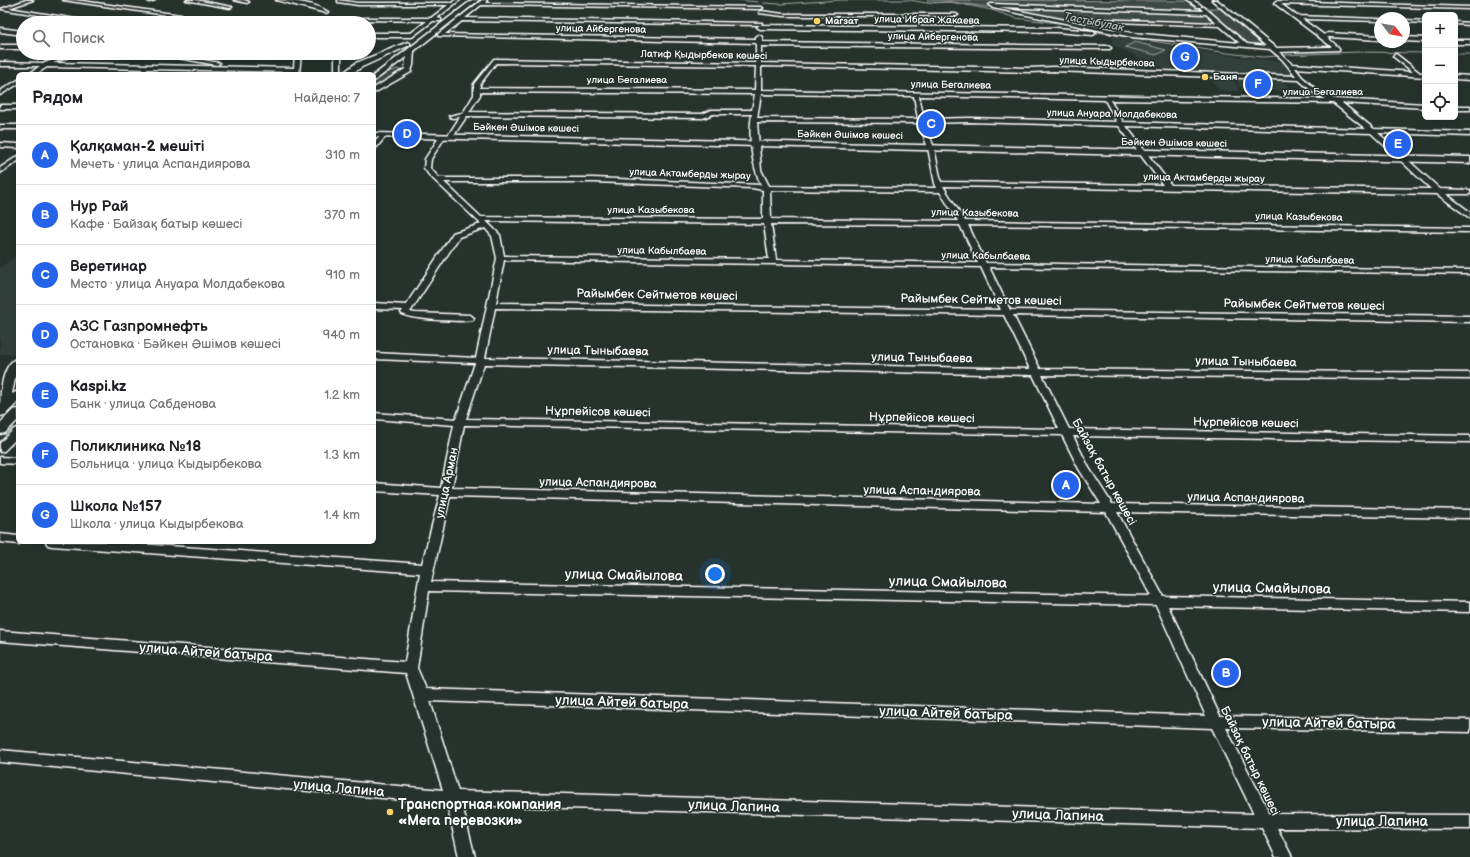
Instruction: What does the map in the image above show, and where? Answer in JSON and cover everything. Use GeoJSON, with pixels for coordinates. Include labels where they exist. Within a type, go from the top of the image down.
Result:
{"type":"FeatureCollection","features":[{"type":"Feature","properties":{"kind":"main road"},"geometry":{"type":"LineString","coordinates":[[376,77],[409,47],[467,0]]}},
{"type":"Feature","properties":{"kind":"main road"},"geometry":{"type":"LineString","coordinates":[[383,62],[409,47],[436,25],[478,2]]}},
{"type":"Feature","properties":{"kind":"main road"},"geometry":{"type":"LineString","coordinates":[[376,60],[409,47]]}},
{"type":"Feature","properties":{"kind":"main road"},"geometry":{"type":"LineString","coordinates":[[376,90],[410,68],[409,47]]}},
{"type":"Feature","properties":{"kind":"main road"},"geometry":{"type":"LineString","coordinates":[[349,72],[376,60]]}},
{"type":"Feature","properties":{"kind":"main road"},"geometry":{"type":"LineString","coordinates":[[355,68],[363,66],[370,68]]}},
{"type":"Feature","properties":{"kind":"main road"},"geometry":{"type":"LineString","coordinates":[[383,72],[400,69],[404,70],[404,73]]}},
{"type":"Feature","properties":{"kind":"main road"},"geometry":{"type":"LineString","coordinates":[[0,126],[16,127]]}},
{"type":"Feature","properties":{"kind":"main road","name":"Бәйкен Әшімов көшесі"},"geometry":{"type":"LineString","coordinates":[[377,135],[1143,154],[1470,160]]}},
{"type":"Feature","properties":{"kind":"main road"},"geometry":{"type":"LineString","coordinates":[[0,409],[5,392],[0,378],[3,373],[16,367]]}},
{"type":"Feature","properties":{"kind":"main road"},"geometry":{"type":"LineString","coordinates":[[0,412],[16,397]]}},
{"type":"Feature","properties":{"kind":"main road"},"geometry":{"type":"LineString","coordinates":[[0,430],[16,415]]}},
{"type":"Feature","properties":{"kind":"street"},"geometry":{"type":"LineString","coordinates":[[1,10],[31,0]]}},
{"type":"Feature","properties":{"kind":"street"},"geometry":{"type":"LineString","coordinates":[[65,0],[181,16]]}},
{"type":"Feature","properties":{"kind":"street"},"geometry":{"type":"LineString","coordinates":[[188,0],[230,7]]}},
{"type":"Feature","properties":{"kind":"street"},"geometry":{"type":"LineString","coordinates":[[236,0],[246,2]]}},
{"type":"Feature","properties":{"kind":"street"},"geometry":{"type":"LineString","coordinates":[[278,0],[327,10],[330,16]]}},
{"type":"Feature","properties":{"kind":"street"},"geometry":{"type":"LineString","coordinates":[[358,4],[367,0]]}},
{"type":"Feature","properties":{"kind":"street"},"geometry":{"type":"LineString","coordinates":[[436,25],[452,4],[458,0]]}},
{"type":"Feature","properties":{"kind":"street"},"geometry":{"type":"LineString","coordinates":[[376,35],[412,35],[436,25],[460,20],[478,2],[485,0]]}},
{"type":"Feature","properties":{"kind":"street"},"geometry":{"type":"LineString","coordinates":[[653,6],[658,0]]}},
{"type":"Feature","properties":{"kind":"street"},"geometry":{"type":"LineString","coordinates":[[761,0],[758,92],[754,120],[758,170],[766,188],[767,221],[773,263]]}},
{"type":"Feature","properties":{"kind":"street"},"geometry":{"type":"LineString","coordinates":[[1189,0],[1200,6],[1210,8],[1221,25],[1246,46]]}},
{"type":"Feature","properties":{"kind":"street"},"geometry":{"type":"LineString","coordinates":[[1214,0],[1273,49],[1291,66],[1300,78],[1316,92],[1334,100],[1371,130],[1430,185],[1441,192],[1470,216]]}},
{"type":"Feature","properties":{"kind":"street"},"geometry":{"type":"LineString","coordinates":[[339,1],[358,4],[452,4]]}},
{"type":"Feature","properties":{"kind":"street"},"geometry":{"type":"LineString","coordinates":[[478,2],[761,10],[783,15],[956,15]]}},
{"type":"Feature","properties":{"kind":"street"},"geometry":{"type":"LineString","coordinates":[[1223,7],[991,5],[993,7],[1132,35],[1273,49],[1336,48],[1276,2],[1470,8]]}},
{"type":"Feature","properties":{"kind":"street"},"geometry":{"type":"LineString","coordinates":[[1,10],[46,16]]}},
{"type":"Feature","properties":{"kind":"street"},"geometry":{"type":"LineString","coordinates":[[1295,17],[1374,20]]}},
{"type":"Feature","properties":{"kind":"street"},"geometry":{"type":"LineString","coordinates":[[1058,19],[1221,25]]}},
{"type":"Feature","properties":{"kind":"street"},"geometry":{"type":"LineString","coordinates":[[376,20],[436,25]]}},
{"type":"Feature","properties":{"kind":"street","name":"улица Ибрая Жакаева"},"geometry":{"type":"LineString","coordinates":[[460,20],[1056,30],[1093,33]]}},
{"type":"Feature","properties":{"kind":"street"},"geometry":{"type":"LineString","coordinates":[[1410,21],[1422,22]]}},
{"type":"Feature","properties":{"kind":"street"},"geometry":{"type":"LineString","coordinates":[[1458,23],[1470,24]]}},
{"type":"Feature","properties":{"kind":"street","name":"улица Айбергенова"},"geometry":{"type":"LineString","coordinates":[[436,25],[440,35],[443,36],[1108,48]]}},
{"type":"Feature","properties":{"kind":"street"},"geometry":{"type":"LineString","coordinates":[[0,30],[16,32]]}},
{"type":"Feature","properties":{"kind":"street"},"geometry":{"type":"LineString","coordinates":[[1192,32],[1200,42]]}},
{"type":"Feature","properties":{"kind":"street"},"geometry":{"type":"LineString","coordinates":[[1323,37],[1332,35],[1374,38]]}},
{"type":"Feature","properties":{"kind":"street"},"geometry":{"type":"LineString","coordinates":[[1410,39],[1422,40]]}},
{"type":"Feature","properties":{"kind":"street"},"geometry":{"type":"LineString","coordinates":[[1458,42],[1470,42]]}},
{"type":"Feature","properties":{"kind":"street"},"geometry":{"type":"LineString","coordinates":[[0,47],[16,47]]}},
{"type":"Feature","properties":{"kind":"street"},"geometry":{"type":"LineString","coordinates":[[1396,56],[1418,74]]}},
{"type":"Feature","properties":{"kind":"street"},"geometry":{"type":"LineString","coordinates":[[36,72],[59,60]]}},
{"type":"Feature","properties":{"kind":"street"},"geometry":{"type":"LineString","coordinates":[[198,60],[217,63]]}},
{"type":"Feature","properties":{"kind":"street"},"geometry":{"type":"LineString","coordinates":[[0,64],[296,72],[297,60]]}},
{"type":"Feature","properties":{"kind":"street"},"geometry":{"type":"LineString","coordinates":[[338,60],[338,72]]}},
{"type":"Feature","properties":{"kind":"street","name":"Латиф Қыдырбеков көшесі"},"geometry":{"type":"LineString","coordinates":[[477,90],[477,84],[494,61],[913,67]]}},
{"type":"Feature","properties":{"kind":"street"},"geometry":{"type":"LineString","coordinates":[[1291,66],[1422,75]]}},
{"type":"Feature","properties":{"kind":"street","name":"улица Кыдырбекова"},"geometry":{"type":"LineString","coordinates":[[913,67],[1030,70],[1054,69],[1300,78]]}},
{"type":"Feature","properties":{"kind":"street"},"geometry":{"type":"LineString","coordinates":[[1458,77],[1470,78]]}},
{"type":"Feature","properties":{"kind":"street"},"geometry":{"type":"LineString","coordinates":[[0,85],[16,84]]}},
{"type":"Feature","properties":{"kind":"street"},"geometry":{"type":"LineString","coordinates":[[0,93],[16,85]]}},
{"type":"Feature","properties":{"kind":"street"},"geometry":{"type":"LineString","coordinates":[[446,137],[466,114],[477,95],[477,90]]}},
{"type":"Feature","properties":{"kind":"street","name":"улица Бегалиева"},"geometry":{"type":"LineString","coordinates":[[477,90],[916,94],[1284,102],[1334,100],[1422,106]]}},
{"type":"Feature","properties":{"kind":"street","name":"Байзақ батыр көшесі"},"geometry":{"type":"LineString","coordinates":[[916,94],[925,135],[931,148],[940,187],[963,223],[1084,469],[1109,508],[1160,602],[1216,722],[1284,857]]}},
{"type":"Feature","properties":{"kind":"street"},"geometry":{"type":"LineString","coordinates":[[1106,97],[1121,124],[1169,188]]}},
{"type":"Feature","properties":{"kind":"street"},"geometry":{"type":"LineString","coordinates":[[0,107],[16,107]]}},
{"type":"Feature","properties":{"kind":"street"},"geometry":{"type":"LineString","coordinates":[[1458,108],[1470,108]]}},
{"type":"Feature","properties":{"kind":"street"},"geometry":{"type":"LineString","coordinates":[[452,116],[466,114],[703,116],[712,112],[754,112]]}},
{"type":"Feature","properties":{"kind":"street","name":"улица Ануара Молдабекова"},"geometry":{"type":"LineString","coordinates":[[754,120],[922,122],[970,120],[1371,130],[1470,134]]}},
{"type":"Feature","properties":{"kind":"street","name":"улица Арман"},"geometry":{"type":"LineString","coordinates":[[411,668],[427,569],[446,492],[460,422],[480,361],[501,258],[496,236],[480,219],[431,174],[427,168],[428,159],[446,137]]}},
{"type":"Feature","properties":{"kind":"street"},"geometry":{"type":"LineString","coordinates":[[0,145],[16,146]]}},
{"type":"Feature","properties":{"kind":"street"},"geometry":{"type":"LineString","coordinates":[[0,171],[16,159]]}},
{"type":"Feature","properties":{"kind":"street","name":"улица Актамберды жырау"},"geometry":{"type":"LineString","coordinates":[[439,180],[593,180],[752,186],[766,188],[1169,188],[1470,192]]}},
{"type":"Feature","properties":{"kind":"street","name":"улица Казыбекова"},"geometry":{"type":"LineString","coordinates":[[480,219],[963,223],[1470,230]]}},
{"type":"Feature","properties":{"kind":"street"},"geometry":{"type":"LineString","coordinates":[[470,318],[409,315],[405,313],[456,235],[486,225]]}},
{"type":"Feature","properties":{"kind":"street","name":"улица Кабылбаева"},"geometry":{"type":"LineString","coordinates":[[501,258],[1470,272]]}},
{"type":"Feature","properties":{"kind":"street","name":"Райымбек Сейтметов көшесі"},"geometry":{"type":"LineString","coordinates":[[491,305],[1470,319]]}},
{"type":"Feature","properties":{"kind":"street"},"geometry":{"type":"LineString","coordinates":[[376,306],[408,308]]}},
{"type":"Feature","properties":{"kind":"street","name":"улица Тыныбаева"},"geometry":{"type":"LineString","coordinates":[[376,356],[480,361],[1037,372],[1470,376]]}},
{"type":"Feature","properties":{"kind":"street","name":"Нұрпейісов көшесі"},"geometry":{"type":"LineString","coordinates":[[376,416],[460,422],[1067,434],[1470,439]]}},
{"type":"Feature","properties":{"kind":"street"},"geometry":{"type":"LineString","coordinates":[[0,449],[16,434]]}},
{"type":"Feature","properties":{"kind":"street"},"geometry":{"type":"LineString","coordinates":[[0,460],[16,461]]}},
{"type":"Feature","properties":{"kind":"street","name":"улица Аспандиярова"},"geometry":{"type":"LineString","coordinates":[[376,487],[446,492],[1109,508],[1470,514]]}},
{"type":"Feature","properties":{"kind":"street"},"geometry":{"type":"LineString","coordinates":[[0,538],[16,540]]}},
{"type":"Feature","properties":{"kind":"street"},"geometry":{"type":"LineString","coordinates":[[80,544],[427,569]]}},
{"type":"Feature","properties":{"kind":"street","name":"улица Смайылова"},"geometry":{"type":"LineString","coordinates":[[425,586],[1160,602],[1470,607]]}},
{"type":"Feature","properties":{"kind":"street","name":"улица Айтей батыра"},"geometry":{"type":"LineString","coordinates":[[0,636],[411,668]]}},
{"type":"Feature","properties":{"kind":"street"},"geometry":{"type":"LineString","coordinates":[[411,668],[421,695],[453,798],[466,857]]}},
{"type":"Feature","properties":{"kind":"street","name":"улица Айтей батыра"},"geometry":{"type":"LineString","coordinates":[[421,695],[1216,722],[1470,726]]}},
{"type":"Feature","properties":{"kind":"street","name":"улица Лапина"},"geometry":{"type":"LineString","coordinates":[[0,756],[453,798],[1266,821],[1470,822]]}},
{"type":"Feature","properties":{"kind":"shaded area"},"geometry":{"type":"Polygon","coordinates":[[[927,0],[1191,1],[1203,11],[990,4],[988,7],[950,2],[928,3],[927,0]]]}},
{"type":"Feature","properties":{"kind":"shaded area"},"geometry":{"type":"Polygon","coordinates":[[[995,7],[1205,14],[1216,24],[1058,19],[995,7]]]}},
{"type":"Feature","properties":{"kind":"shaded area"},"geometry":{"type":"Polygon","coordinates":[[[1203,8],[1219,8],[1266,47],[1247,45],[1203,8]]]}},
{"type":"Feature","properties":{"kind":"shaded area"},"geometry":{"type":"Polygon","coordinates":[[[1114,36],[1224,55],[1282,62],[1293,75],[1169,71],[1145,58],[1138,58],[1133,54],[1112,45],[1114,36]]]}},
{"type":"Feature","properties":{"kind":"shaded area"},"geometry":{"type":"Polygon","coordinates":[[[1135,42],[1166,50],[1156,55],[1125,47],[1135,42]]]}},
{"type":"Feature","properties":{"kind":"shaded area"},"geometry":{"type":"Polygon","coordinates":[[[397,69],[400,70],[400,73],[376,88],[376,80],[386,73],[397,69]]]}},
{"type":"Feature","properties":{"kind":"shaded area"},"geometry":{"type":"Polygon","coordinates":[[[1208,75],[1231,76],[1240,91],[1219,90],[1208,75]]]}},
{"type":"Feature","properties":{"kind":"shaded area"},"geometry":{"type":"Polygon","coordinates":[[[1234,76],[1280,78],[1293,91],[1242,91],[1234,76]]]}},
{"type":"Feature","properties":{"kind":"shaded area"},"geometry":{"type":"Polygon","coordinates":[[[16,256],[16,355],[0,354],[0,268],[16,256]]]}},
{"type":"Feature","properties":{"kind":"waterway","name":"Тастыбулак"},"geometry":{"type":"LineString","coordinates":[[738,0],[758,2]]}},
{"type":"Feature","properties":{"kind":"waterway","name":"Тастыбулак"},"geometry":{"type":"LineString","coordinates":[[764,3],[780,4],[840,0],[910,0],[926,3],[951,2],[992,10],[1015,18],[1067,24],[1102,33],[1227,53],[1262,57],[1278,56]]}},
{"type":"Feature","properties":{"kind":"waterway","name":"Тастыбулак"},"geometry":{"type":"LineString","coordinates":[[1284,55],[1359,52],[1422,53]]}},
{"type":"Feature","properties":{"kind":"waterway","name":"Тастыбулак"},"geometry":{"type":"LineString","coordinates":[[1458,54],[1470,54]]}},
{"type":"Feature","properties":{"kind":"place","name":"Магзат"},"geometry":{"type":"Point","coordinates":[817,21]}},
{"type":"Feature","properties":{"kind":"place","name":"Школа №157"},"geometry":{"type":"Point","coordinates":[1185,57]}},
{"type":"Feature","properties":{"kind":"place","name":"Баня"},"geometry":{"type":"Point","coordinates":[1205,77]}},
{"type":"Feature","properties":{"kind":"place","name":"Поликлиника №18"},"geometry":{"type":"Point","coordinates":[1258,84]}},
{"type":"Feature","properties":{"kind":"place","name":"Веретинар"},"geometry":{"type":"Point","coordinates":[931,124]}},
{"type":"Feature","properties":{"kind":"place","name":"АЗС Газпромнефть"},"geometry":{"type":"Point","coordinates":[407,134]}},
{"type":"Feature","properties":{"kind":"place","name":"Kaspi.kz"},"geometry":{"type":"Point","coordinates":[1398,144]}},
{"type":"Feature","properties":{"kind":"place","name":"Қалқаман-2 мешіті"},"geometry":{"type":"Point","coordinates":[1066,485]}},
{"type":"Feature","properties":{"kind":"place","name":"Нур Рай"},"geometry":{"type":"Point","coordinates":[1226,673]}},
{"type":"Feature","properties":{"kind":"place","name":"Транспортная компания «Мега перевозки»"},"geometry":{"type":"Point","coordinates":[390,812]}}]}
